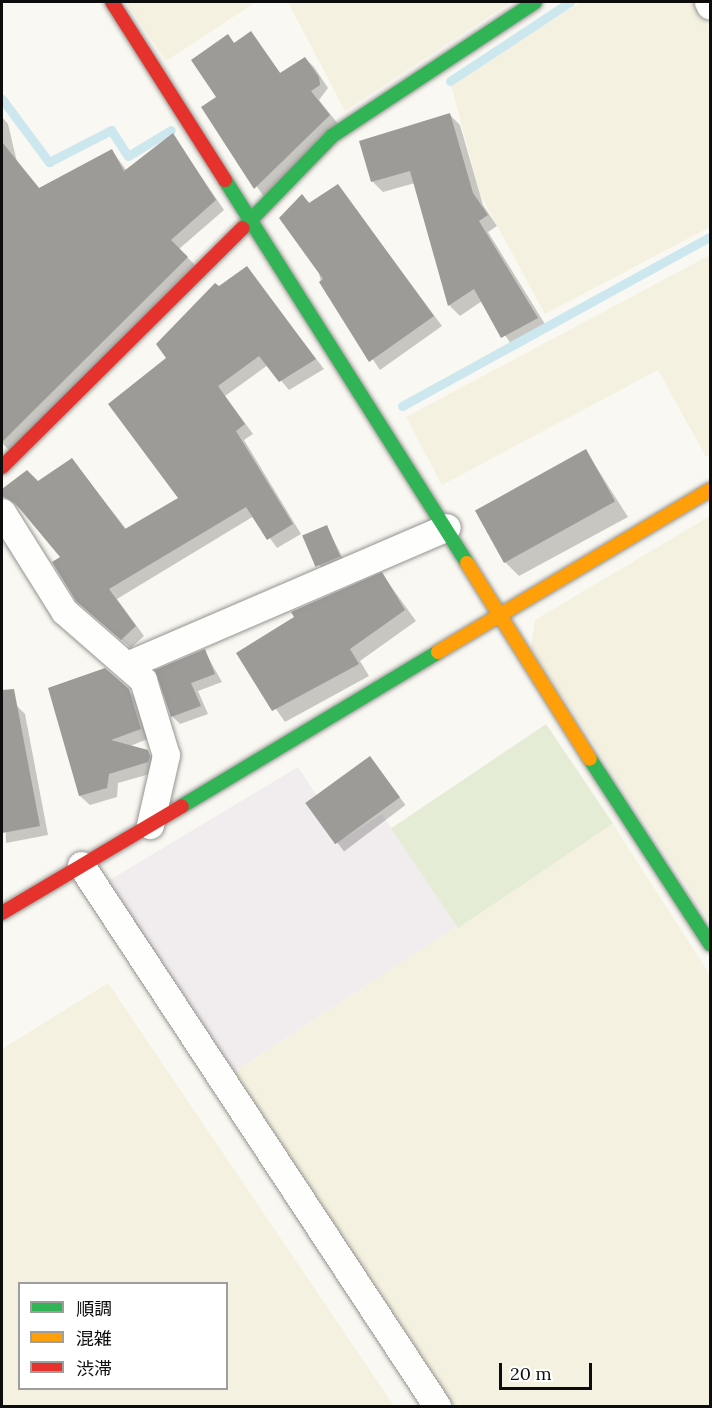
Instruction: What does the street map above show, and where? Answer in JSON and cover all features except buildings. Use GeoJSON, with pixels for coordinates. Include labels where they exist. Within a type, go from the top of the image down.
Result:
{"type":"FeatureCollection","features":[{"type":"Feature","properties":{"kind":"street"},"geometry":{"type":"LineString","coordinates":[[111,2],[447,526],[499,619],[711,944]]}},
{"type":"Feature","properties":{"kind":"street"},"geometry":{"type":"LineString","coordinates":[[2,467],[69,406],[249,218],[332,136],[535,2]]}},
{"type":"Feature","properties":{"kind":"street"},"geometry":{"type":"LineString","coordinates":[[708,2],[711,6]]}},
{"type":"Feature","properties":{"kind":"street"},"geometry":{"type":"LineString","coordinates":[[2,913],[499,619],[711,490]]}},
{"type":"Feature","properties":{"kind":"street"},"geometry":{"type":"LineString","coordinates":[[2,512],[64,611],[143,680],[166,755],[150,825]]}},
{"type":"Feature","properties":{"kind":"street"},"geometry":{"type":"LineString","coordinates":[[127,665],[447,526]]}},
{"type":"Feature","properties":{"kind":"street"},"geometry":{"type":"LineString","coordinates":[[81,865],[437,1407]]}},
{"type":"Feature","properties":{"kind":"shaded area"},"geometry":{"type":"Polygon","coordinates":[[[126,2],[256,2],[166,61],[126,2]]]}},
{"type":"Feature","properties":{"kind":"shaded area"},"geometry":{"type":"Polygon","coordinates":[[[288,2],[511,2],[345,111],[288,2]]]}},
{"type":"Feature","properties":{"kind":"shaded area"},"geometry":{"type":"Polygon","coordinates":[[[581,2],[696,2],[710,29],[710,227],[545,314],[480,194],[451,85],[581,2]]]}},
{"type":"Feature","properties":{"kind":"shaded area"},"geometry":{"type":"Polygon","coordinates":[[[710,255],[710,455],[706,457],[658,370],[442,485],[406,417],[710,255]]]}},
{"type":"Feature","properties":{"kind":"shaded area"},"geometry":{"type":"Polygon","coordinates":[[[710,516],[710,921],[531,648],[535,620],[710,516]]]}},
{"type":"Feature","properties":{"kind":"shaded area"},"geometry":{"type":"Polygon","coordinates":[[[298,767],[345,838],[382,814],[457,926],[228,1076],[103,884],[298,767]]]}},
{"type":"Feature","properties":{"kind":"shaded area"},"geometry":{"type":"Polygon","coordinates":[[[613,824],[710,975],[710,1406],[446,1406],[228,1076],[613,824]]]}},
{"type":"Feature","properties":{"kind":"shaded area"},"geometry":{"type":"Polygon","coordinates":[[[108,983],[394,1406],[2,1406],[2,1049],[108,983]]]}},
{"type":"Feature","properties":{"kind":"green space"},"geometry":{"type":"Polygon","coordinates":[[[546,724],[613,823],[458,928],[391,829],[546,724]]]}},
{"type":"Feature","properties":{"kind":"waterway"},"geometry":{"type":"LineString","coordinates":[[450,81],[570,2]]}},
{"type":"Feature","properties":{"kind":"waterway"},"geometry":{"type":"LineString","coordinates":[[2,99],[49,162],[111,130],[128,156],[171,130]]}},
{"type":"Feature","properties":{"kind":"waterway"},"geometry":{"type":"LineString","coordinates":[[402,406],[710,237]]}},
{"type":"Feature","properties":{"kind":"traffic: fast"},"geometry":{"type":"LineString","coordinates":[[243,228],[332,136],[535,2]]}},
{"type":"Feature","properties":{"kind":"traffic: fast"},"geometry":{"type":"LineString","coordinates":[[225,180],[467,563]]}},
{"type":"Feature","properties":{"kind":"traffic: fast"},"geometry":{"type":"LineString","coordinates":[[182,806],[438,652]]}},
{"type":"Feature","properties":{"kind":"traffic: fast"},"geometry":{"type":"LineString","coordinates":[[590,759],[710,944]]}},
{"type":"Feature","properties":{"kind":"traffic: slow"},"geometry":{"type":"LineString","coordinates":[[438,652],[710,490]]}},
{"type":"Feature","properties":{"kind":"traffic: slow"},"geometry":{"type":"LineString","coordinates":[[467,563],[590,759]]}},
{"type":"Feature","properties":{"kind":"traffic: jam"},"geometry":{"type":"LineString","coordinates":[[112,2],[225,180]]}},
{"type":"Feature","properties":{"kind":"traffic: jam"},"geometry":{"type":"LineString","coordinates":[[2,467],[243,228]]}},
{"type":"Feature","properties":{"kind":"traffic: jam"},"geometry":{"type":"LineString","coordinates":[[2,913],[182,806]]}}]}
